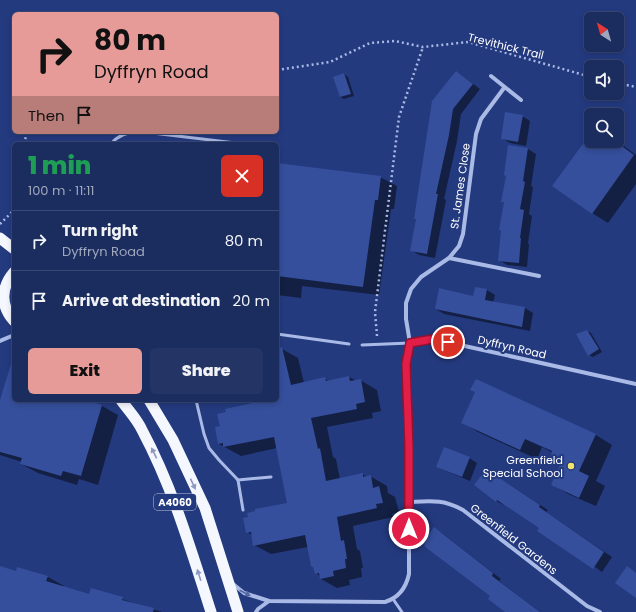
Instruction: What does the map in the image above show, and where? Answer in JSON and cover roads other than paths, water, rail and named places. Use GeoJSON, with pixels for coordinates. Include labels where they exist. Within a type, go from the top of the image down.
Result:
{"type":"FeatureCollection","features":[{"type":"Feature","properties":{"kind":"highway"},"geometry":{"type":"LineString","coordinates":[[0,238],[12,247]]}},
{"type":"Feature","properties":{"kind":"highway"},"geometry":{"type":"LineString","coordinates":[[12,274],[8,279],[2,293],[4,304],[12,318]]}},
{"type":"Feature","properties":{"kind":"highway","name":"A4060"},"geometry":{"type":"LineString","coordinates":[[122,402],[142,429],[163,473],[181,518],[211,612]]}},
{"type":"Feature","properties":{"kind":"highway","name":"A4060"},"geometry":{"type":"LineString","coordinates":[[150,402],[173,440],[205,508],[238,612]]}},
{"type":"Feature","properties":{"kind":"street"},"geometry":{"type":"LineString","coordinates":[[491,76],[520,100]]}},
{"type":"Feature","properties":{"kind":"street","name":"St. James Close"},"geometry":{"type":"LineString","coordinates":[[410,343],[406,319],[406,303],[411,289],[421,278],[449,258],[459,246],[463,234],[476,134],[481,119],[504,88]]}},
{"type":"Feature","properties":{"kind":"street"},"geometry":{"type":"LineString","coordinates":[[449,258],[538,276]]}},
{"type":"Feature","properties":{"kind":"street"},"geometry":{"type":"LineString","coordinates":[[0,341],[12,336]]}},
{"type":"Feature","properties":{"kind":"street","name":"Dyffryn Road"},"geometry":{"type":"LineString","coordinates":[[410,343],[433,339],[636,384]]}},
{"type":"Feature","properties":{"kind":"street"},"geometry":{"type":"LineString","coordinates":[[226,576],[244,593],[269,601],[385,602],[398,595],[407,582],[409,574],[409,447],[406,364],[410,343]]}},
{"type":"Feature","properties":{"kind":"street","name":"Greenfield Gardens"},"geometry":{"type":"LineString","coordinates":[[409,502],[441,502],[452,504],[587,606],[600,612]]}},
{"type":"Feature","properties":{"kind":"street"},"geometry":{"type":"LineString","coordinates":[[256,612],[269,601]]}},
{"type":"Feature","properties":{"kind":"lane"},"geometry":{"type":"LineString","coordinates":[[112,142],[124,134]]}},
{"type":"Feature","properties":{"kind":"lane"},"geometry":{"type":"LineString","coordinates":[[161,134],[227,142]]}},
{"type":"Feature","properties":{"kind":"lane"},"geometry":{"type":"LineString","coordinates":[[279,334],[349,344]]}},
{"type":"Feature","properties":{"kind":"lane"},"geometry":{"type":"LineString","coordinates":[[362,345],[410,343]]}},
{"type":"Feature","properties":{"kind":"lane"},"geometry":{"type":"LineString","coordinates":[[196,402],[209,448],[238,480],[243,510]]}},
{"type":"Feature","properties":{"kind":"lane"},"geometry":{"type":"LineString","coordinates":[[238,480],[271,477]]}},
{"type":"Feature","properties":{"kind":"lane"},"geometry":{"type":"LineString","coordinates":[[393,599],[402,612]]}},
{"type":"Feature","properties":{"kind":"place","name":"Greenfield Special School"},"geometry":{"type":"Point","coordinates":[571,466]}}]}
